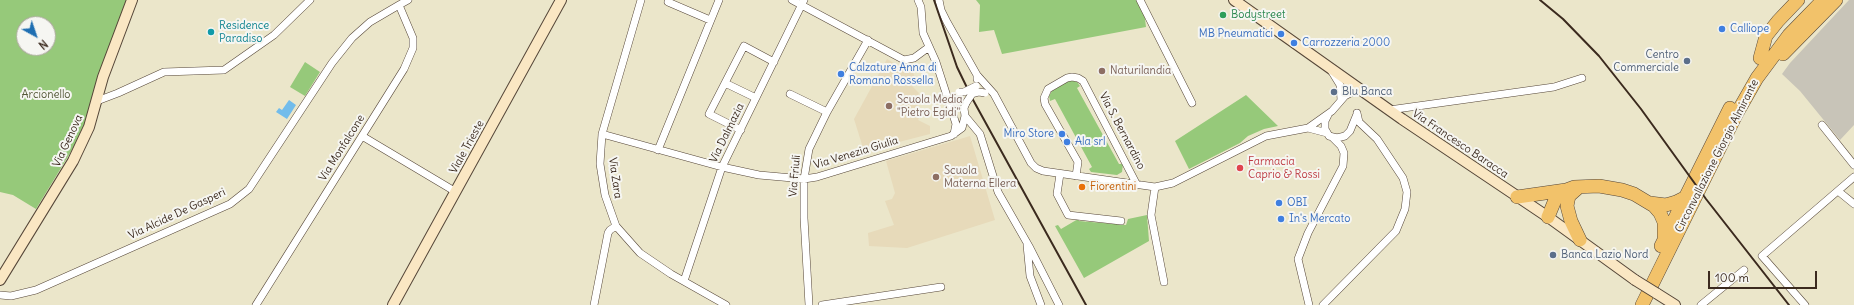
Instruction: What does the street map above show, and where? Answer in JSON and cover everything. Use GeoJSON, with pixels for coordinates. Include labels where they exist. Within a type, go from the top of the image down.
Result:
{"type":"FeatureCollection","features":[{"type":"Feature","properties":{"kind":"highway"},"geometry":{"type":"LineString","coordinates":[[1760,58],[1766,36],[1798,0]]}},
{"type":"Feature","properties":{"kind":"highway","name":"Circonvallazione Giorgio Almirante"},"geometry":{"type":"LineString","coordinates":[[1633,305],[1684,198],[1737,94],[1760,58],[1777,36],[1812,0]]}},
{"type":"Feature","properties":{"kind":"highway","name":"Circonvallazione Giorgio Almirante"},"geometry":{"type":"LineString","coordinates":[[1642,305],[1737,113],[1757,78],[1784,41],[1823,0]]}},
{"type":"Feature","properties":{"kind":"highway"},"geometry":{"type":"LineString","coordinates":[[1757,78],[1778,59],[1836,0]]}},
{"type":"Feature","properties":{"kind":"highway"},"geometry":{"type":"LineString","coordinates":[[1517,197],[1570,192],[1600,186],[1622,190],[1650,203],[1657,209],[1664,222],[1665,233],[1662,244]]}},
{"type":"Feature","properties":{"kind":"highway"},"geometry":{"type":"LineString","coordinates":[[1548,217],[1554,200],[1570,192]]}},
{"type":"Feature","properties":{"kind":"highway"},"geometry":{"type":"LineString","coordinates":[[1570,192],[1567,206],[1568,214],[1580,240]]}},
{"type":"Feature","properties":{"kind":"highway"},"geometry":{"type":"LineString","coordinates":[[1650,203],[1666,205],[1684,198]]}},
{"type":"Feature","properties":{"kind":"main road","name":"Via Genova"},"geometry":{"type":"LineString","coordinates":[[0,280],[73,161],[88,127],[103,77],[132,0]]}},
{"type":"Feature","properties":{"kind":"main road","name":"Viale Trieste"},"geometry":{"type":"LineString","coordinates":[[393,305],[561,0]]}},
{"type":"Feature","properties":{"kind":"main road","name":"Via Francesco Baracca"},"geometry":{"type":"LineString","coordinates":[[1234,0],[1389,110],[1548,217],[1635,280],[1675,305]]}},
{"type":"Feature","properties":{"kind":"street"},"geometry":{"type":"LineString","coordinates":[[97,101],[164,72],[224,70],[274,35],[310,0]]}},
{"type":"Feature","properties":{"kind":"street"},"geometry":{"type":"LineString","coordinates":[[399,4],[408,0]]}},
{"type":"Feature","properties":{"kind":"street","name":"Via Zara"},"geometry":{"type":"LineString","coordinates":[[641,0],[602,134],[600,151],[605,195],[616,226],[640,253],[670,274],[726,305]]}},
{"type":"Feature","properties":{"kind":"street"},"geometry":{"type":"LineString","coordinates":[[669,0],[668,2],[710,20]]}},
{"type":"Feature","properties":{"kind":"street"},"geometry":{"type":"LineString","coordinates":[[792,0],[803,3],[904,60],[914,58],[929,47]]}},
{"type":"Feature","properties":{"kind":"street"},"geometry":{"type":"LineString","coordinates":[[918,0],[921,7],[923,33],[945,86],[956,124],[954,134]]}},
{"type":"Feature","properties":{"kind":"street"},"geometry":{"type":"LineString","coordinates":[[940,0],[941,10],[947,22],[976,75],[986,90]]}},
{"type":"Feature","properties":{"kind":"street"},"geometry":{"type":"LineString","coordinates":[[1140,0],[1192,103]]}},
{"type":"Feature","properties":{"kind":"street"},"geometry":{"type":"LineString","coordinates":[[658,150],[717,1]]}},
{"type":"Feature","properties":{"kind":"street","name":"Via Dalmazia"},"geometry":{"type":"LineString","coordinates":[[684,281],[722,167],[803,3]]}},
{"type":"Feature","properties":{"kind":"street","name":"Via Monfalcone"},"geometry":{"type":"LineString","coordinates":[[256,305],[404,69],[413,48],[412,38],[399,4]]}},
{"type":"Feature","properties":{"kind":"street","name":"Via Alcide De Gasperi"},"geometry":{"type":"LineString","coordinates":[[1,295],[24,294],[36,290],[230,204],[249,189],[332,63],[352,38],[370,22],[399,4]]}},
{"type":"Feature","properties":{"kind":"street","name":"Via Friuli"},"geometry":{"type":"LineString","coordinates":[[809,305],[804,218],[804,179],[809,149],[827,112],[868,40]]}},
{"type":"Feature","properties":{"kind":"street"},"geometry":{"type":"LineString","coordinates":[[741,130],[709,114],[744,46],[774,62]]}},
{"type":"Feature","properties":{"kind":"street"},"geometry":{"type":"LineString","coordinates":[[1325,64],[1338,81],[1341,100]]}},
{"type":"Feature","properties":{"kind":"street"},"geometry":{"type":"LineString","coordinates":[[954,134],[962,128],[965,116],[964,108],[976,86],[976,75]]}},
{"type":"Feature","properties":{"kind":"street","name":"Via S. Bernardino"},"geometry":{"type":"LineString","coordinates":[[1076,176],[1078,162],[1044,98],[1048,89],[1067,78],[1072,77],[1083,81],[1137,185]]}},
{"type":"Feature","properties":{"kind":"street"},"geometry":{"type":"LineString","coordinates":[[1389,110],[1554,87],[1582,78]]}},
{"type":"Feature","properties":{"kind":"street"},"geometry":{"type":"LineString","coordinates":[[725,82],[756,98]]}},
{"type":"Feature","properties":{"kind":"street"},"geometry":{"type":"LineString","coordinates":[[945,86],[959,92],[964,92],[976,86],[982,85],[999,105],[1031,163],[1043,171],[1155,187],[1173,183],[1266,136],[1308,128],[1329,114]]}},
{"type":"Feature","properties":{"kind":"street"},"geometry":{"type":"LineString","coordinates":[[1309,305],[1298,259],[1299,254],[1343,166],[1344,153],[1341,146],[1329,135],[1325,121],[1341,100],[1351,92],[1360,88]]}},
{"type":"Feature","properties":{"kind":"street"},"geometry":{"type":"LineString","coordinates":[[972,94],[986,90]]}},
{"type":"Feature","properties":{"kind":"street"},"geometry":{"type":"LineString","coordinates":[[790,94],[827,112]]}},
{"type":"Feature","properties":{"kind":"street"},"geometry":{"type":"LineString","coordinates":[[1308,128],[1341,138],[1348,134],[1357,113],[1359,122],[1377,139],[1403,178],[1407,192],[1406,209],[1396,231],[1323,305]]}},
{"type":"Feature","properties":{"kind":"street"},"geometry":{"type":"LineString","coordinates":[[965,116],[980,134],[998,192],[1026,241],[1059,305]]}},
{"type":"Feature","properties":{"kind":"street"},"geometry":{"type":"LineString","coordinates":[[1822,125],[1854,165]]}},
{"type":"Feature","properties":{"kind":"street","name":"Via Venezia Giulia"},"geometry":{"type":"LineString","coordinates":[[602,134],[722,167],[759,175],[804,179],[817,177],[954,134]]}},
{"type":"Feature","properties":{"kind":"street"},"geometry":{"type":"LineString","coordinates":[[362,136],[456,192]]}},
{"type":"Feature","properties":{"kind":"street"},"geometry":{"type":"LineString","coordinates":[[1060,174],[1057,194],[1068,215],[1122,221]]}},
{"type":"Feature","properties":{"kind":"street"},"geometry":{"type":"LineString","coordinates":[[1805,305],[1762,256],[1854,177]]}},
{"type":"Feature","properties":{"kind":"street"},"geometry":{"type":"LineString","coordinates":[[1155,187],[1151,216],[1164,282]]}},
{"type":"Feature","properties":{"kind":"street"},"geometry":{"type":"LineString","coordinates":[[1838,191],[1854,204]]}},
{"type":"Feature","properties":{"kind":"street"},"geometry":{"type":"LineString","coordinates":[[594,305],[608,233],[616,226]]}},
{"type":"Feature","properties":{"kind":"street"},"geometry":{"type":"LineString","coordinates":[[1026,241],[1030,276],[1041,305]]}},
{"type":"Feature","properties":{"kind":"street"},"geometry":{"type":"LineString","coordinates":[[1701,305],[1744,270]]}},
{"type":"Feature","properties":{"kind":"street"},"geometry":{"type":"LineString","coordinates":[[822,305],[942,287]]}},
{"type":"Feature","properties":{"kind":"shaded area"},"geometry":{"type":"Polygon","coordinates":[[[1849,0],[1854,0],[1854,125],[1840,140],[1800,91],[1782,74],[1790,63],[1849,0]]]}},
{"type":"Feature","properties":{"kind":"shaded area","name":"Scuola Media \"Pietro Egidi\""},"geometry":{"type":"Polygon","coordinates":[[[887,59],[902,68],[908,67],[913,72],[915,79],[912,86],[919,93],[916,100],[919,102],[915,110],[921,114],[918,120],[930,126],[930,134],[864,151],[854,119],[887,59]]]}},
{"type":"Feature","properties":{"kind":"shaded area","name":"Scuola Materna Ellera"},"geometry":{"type":"Polygon","coordinates":[[[970,136],[995,220],[907,248],[869,246],[868,233],[894,225],[885,201],[892,199],[895,193],[886,161],[970,136]]]}},
{"type":"Feature","properties":{"kind":"green space","name":"Arcionello"},"geometry":{"type":"Polygon","coordinates":[[[0,0],[126,0],[96,84],[89,114],[72,150],[36,209],[13,195],[0,192],[0,0]]]}},
{"type":"Feature","properties":{"kind":"green space"},"geometry":{"type":"Polygon","coordinates":[[[976,0],[1139,0],[1144,11],[1146,27],[1002,54],[994,30],[979,32],[980,5],[976,0]]]}},
{"type":"Feature","properties":{"kind":"green space"},"geometry":{"type":"Polygon","coordinates":[[[305,62],[320,72],[305,96],[290,87],[305,62]]]}},
{"type":"Feature","properties":{"kind":"green space"},"geometry":{"type":"Polygon","coordinates":[[[1070,80],[1077,82],[1080,86],[1077,88],[1119,164],[1123,164],[1122,172],[1117,175],[1091,172],[1089,169],[1092,167],[1055,99],[1050,101],[1049,96],[1052,91],[1070,80]]]}},
{"type":"Feature","properties":{"kind":"green space"},"geometry":{"type":"Polygon","coordinates":[[[1246,95],[1278,126],[1264,129],[1248,136],[1240,143],[1189,169],[1175,141],[1246,95]]]}},
{"type":"Feature","properties":{"kind":"green space"},"geometry":{"type":"Polygon","coordinates":[[[1147,215],[1149,241],[1084,278],[1055,226],[1058,225],[1061,229],[1078,219],[1079,221],[1126,225],[1128,219],[1147,215]]]}},
{"type":"Feature","properties":{"kind":"water"},"geometry":{"type":"Polygon","coordinates":[[[289,100],[296,105],[287,119],[276,112],[279,108],[282,110],[289,100]]]}},
{"type":"Feature","properties":{"kind":"railway"},"geometry":{"type":"LineString","coordinates":[[934,0],[957,67],[972,98],[1086,305]]}},
{"type":"Feature","properties":{"kind":"railway"},"geometry":{"type":"LineString","coordinates":[[1540,0],[1563,19],[1599,56],[1641,109],[1706,199],[1789,305]]}},
{"type":"Feature","properties":{"kind":"place","name":"Bodystreet"},"geometry":{"type":"Point","coordinates":[1223,15]}},
{"type":"Feature","properties":{"kind":"place","name":"Calliope"},"geometry":{"type":"Point","coordinates":[1722,29]}},
{"type":"Feature","properties":{"kind":"place","name":"Residence Paradiso"},"geometry":{"type":"Point","coordinates":[211,32]}},
{"type":"Feature","properties":{"kind":"place","name":"MB Pneumatici"},"geometry":{"type":"Point","coordinates":[1281,34]}},
{"type":"Feature","properties":{"kind":"place","name":"Carrozzeria 2000"},"geometry":{"type":"Point","coordinates":[1294,43]}},
{"type":"Feature","properties":{"kind":"place","name":"Centro Commerciale"},"geometry":{"type":"Point","coordinates":[1687,61]}},
{"type":"Feature","properties":{"kind":"place","name":"Naturilandia"},"geometry":{"type":"Point","coordinates":[1102,71]}},
{"type":"Feature","properties":{"kind":"place","name":"Calzature Anna di Romano Rossella"},"geometry":{"type":"Point","coordinates":[841,74]}},
{"type":"Feature","properties":{"kind":"place","name":"Blu Banca"},"geometry":{"type":"Point","coordinates":[1334,92]}},
{"type":"Feature","properties":{"kind":"place","name":"Scuola Media \"Pietro Egidi\""},"geometry":{"type":"Point","coordinates":[889,106]}},
{"type":"Feature","properties":{"kind":"place","name":"Miro Store"},"geometry":{"type":"Point","coordinates":[1062,134]}},
{"type":"Feature","properties":{"kind":"place","name":"Ala srl"},"geometry":{"type":"Point","coordinates":[1067,142]}},
{"type":"Feature","properties":{"kind":"place","name":"Farmacia Caprio & Rossi"},"geometry":{"type":"Point","coordinates":[1240,168]}},
{"type":"Feature","properties":{"kind":"place","name":"Scuola Materna Ellera"},"geometry":{"type":"Point","coordinates":[936,177]}},
{"type":"Feature","properties":{"kind":"place","name":"Fiorentini"},"geometry":{"type":"Point","coordinates":[1082,187]}},
{"type":"Feature","properties":{"kind":"place","name":"OBI"},"geometry":{"type":"Point","coordinates":[1279,203]}},
{"type":"Feature","properties":{"kind":"place","name":"In's Mercato"},"geometry":{"type":"Point","coordinates":[1281,219]}},
{"type":"Feature","properties":{"kind":"place","name":"Banca Lazio Nord"},"geometry":{"type":"Point","coordinates":[1553,255]}}]}
